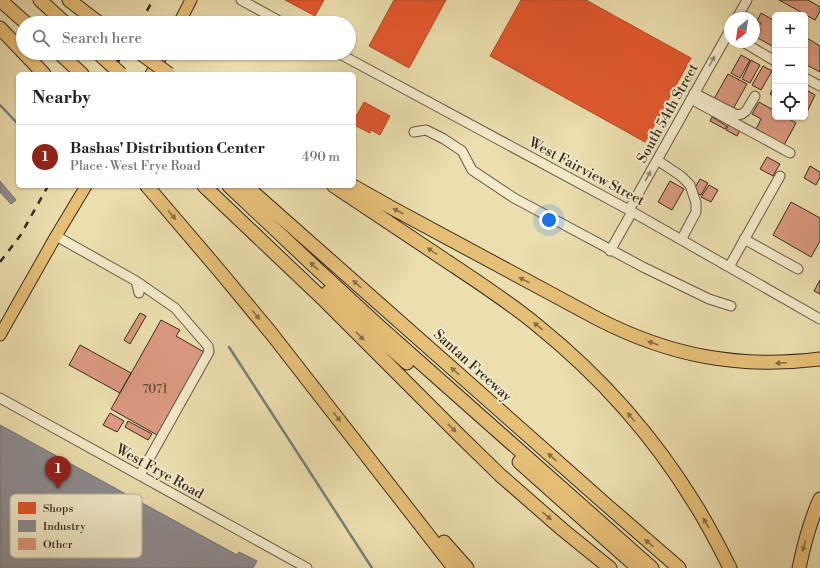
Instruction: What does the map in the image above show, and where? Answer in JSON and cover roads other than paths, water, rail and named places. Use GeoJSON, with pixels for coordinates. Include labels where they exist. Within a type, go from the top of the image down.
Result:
{"type":"FeatureCollection","features":[{"type":"Feature","properties":{"kind":"highway"},"geometry":{"type":"LineString","coordinates":[[0,0],[18,16]]}},
{"type":"Feature","properties":{"kind":"highway"},"geometry":{"type":"LineString","coordinates":[[40,0],[57,16]]}},
{"type":"Feature","properties":{"kind":"highway"},"geometry":{"type":"LineString","coordinates":[[69,0],[90,16]]}},
{"type":"Feature","properties":{"kind":"highway"},"geometry":{"type":"LineString","coordinates":[[0,28],[16,45]]}},
{"type":"Feature","properties":{"kind":"highway"},"geometry":{"type":"LineString","coordinates":[[30,60],[42,72]]}},
{"type":"Feature","properties":{"kind":"highway"},"geometry":{"type":"LineString","coordinates":[[67,60],[80,72]]}},
{"type":"Feature","properties":{"kind":"highway"},"geometry":{"type":"LineString","coordinates":[[105,60],[116,72]]}},
{"type":"Feature","properties":{"kind":"highway"},"geometry":{"type":"LineString","coordinates":[[106,60],[119,72]]}},
{"type":"Feature","properties":{"kind":"highway"},"geometry":{"type":"LineString","coordinates":[[150,60],[167,72]]}},
{"type":"Feature","properties":{"kind":"highway"},"geometry":{"type":"LineString","coordinates":[[149,188],[244,300],[454,568]]}},
{"type":"Feature","properties":{"kind":"highway"},"geometry":{"type":"LineString","coordinates":[[206,188],[322,298],[495,470],[558,526],[610,568]]}},
{"type":"Feature","properties":{"kind":"highway"},"geometry":{"type":"LineString","coordinates":[[232,188],[379,326],[647,568]]}},
{"type":"Feature","properties":{"kind":"highway","name":"Santan Freeway"},"geometry":{"type":"LineString","coordinates":[[248,188],[679,568]]}},
{"type":"Feature","properties":{"kind":"highway"},"geometry":{"type":"LineString","coordinates":[[337,188],[505,300],[544,331],[581,364],[620,404],[660,452],[695,504],[710,529],[727,563]]}},
{"type":"Feature","properties":{"kind":"highway"},"geometry":{"type":"LineString","coordinates":[[356,188],[598,319],[643,340],[705,357],[738,361],[786,363],[820,359]]}},
{"type":"Feature","properties":{"kind":"highway"},"geometry":{"type":"LineString","coordinates":[[231,211],[327,291],[396,354],[647,568]]}},
{"type":"Feature","properties":{"kind":"highway"},"geometry":{"type":"LineString","coordinates":[[393,489],[467,568]]}},
{"type":"Feature","properties":{"kind":"highway"},"geometry":{"type":"LineString","coordinates":[[799,568],[811,522],[820,499]]}},
{"type":"Feature","properties":{"kind":"main road"},"geometry":{"type":"LineString","coordinates":[[183,16],[191,0]]}},
{"type":"Feature","properties":{"kind":"main road"},"geometry":{"type":"LineString","coordinates":[[152,72],[159,60]]}},
{"type":"Feature","properties":{"kind":"main road"},"geometry":{"type":"LineString","coordinates":[[0,335],[85,188]]}},
{"type":"Feature","properties":{"kind":"street"},"geometry":{"type":"LineString","coordinates":[[241,0],[270,16]]}},
{"type":"Feature","properties":{"kind":"street"},"geometry":{"type":"LineString","coordinates":[[740,12],[747,0]]}},
{"type":"Feature","properties":{"kind":"street","name":"South 54th Street"},"geometry":{"type":"LineString","coordinates":[[610,251],[657,160],[724,41]]}},
{"type":"Feature","properties":{"kind":"street"},"geometry":{"type":"LineString","coordinates":[[754,48],[772,58]]}},
{"type":"Feature","properties":{"kind":"street","name":"West Fairview Street"},"geometry":{"type":"LineString","coordinates":[[351,60],[631,211],[820,319]]}},
{"type":"Feature","properties":{"kind":"street"},"geometry":{"type":"LineString","coordinates":[[808,80],[820,86]]}},
{"type":"Feature","properties":{"kind":"street"},"geometry":{"type":"LineString","coordinates":[[693,96],[737,115],[746,111],[755,96]]}},
{"type":"Feature","properties":{"kind":"street"},"geometry":{"type":"LineString","coordinates":[[693,96],[790,153]]}},
{"type":"Feature","properties":{"kind":"street"},"geometry":{"type":"LineString","coordinates":[[414,132],[426,130],[444,139],[462,151],[472,170],[514,198],[610,251],[710,299],[731,306]]}},
{"type":"Feature","properties":{"kind":"street"},"geometry":{"type":"LineString","coordinates":[[657,160],[682,176],[690,185],[696,202],[696,212],[682,240]]}},
{"type":"Feature","properties":{"kind":"street"},"geometry":{"type":"LineString","coordinates":[[729,267],[780,176]]}},
{"type":"Feature","properties":{"kind":"street"},"geometry":{"type":"LineString","coordinates":[[56,236],[136,281],[175,308],[208,346],[209,352],[140,475]]}},
{"type":"Feature","properties":{"kind":"street"},"geometry":{"type":"LineString","coordinates":[[744,239],[798,269]]}},
{"type":"Feature","properties":{"kind":"street"},"geometry":{"type":"LineString","coordinates":[[136,281],[139,293]]}},
{"type":"Feature","properties":{"kind":"street","name":"West Frye Road"},"geometry":{"type":"LineString","coordinates":[[0,398],[307,568]]}},
{"type":"Feature","properties":{"kind":"waterway"},"geometry":{"type":"LineString","coordinates":[[0,105],[16,122]]}},
{"type":"Feature","properties":{"kind":"waterway"},"geometry":{"type":"LineString","coordinates":[[229,347],[372,568]]}},
{"type":"Feature","properties":{"kind":"railway"},"geometry":{"type":"LineString","coordinates":[[144,16],[153,0]]}},
{"type":"Feature","properties":{"kind":"railway"},"geometry":{"type":"LineString","coordinates":[[112,72],[119,60]]}},
{"type":"Feature","properties":{"kind":"railway"},"geometry":{"type":"LineString","coordinates":[[0,262],[20,236],[47,188]]}},
{"type":"Feature","properties":{"kind":"place","name":"Bashas' Distribution Center"},"geometry":{"type":"Point","coordinates":[58,489]}}]}
